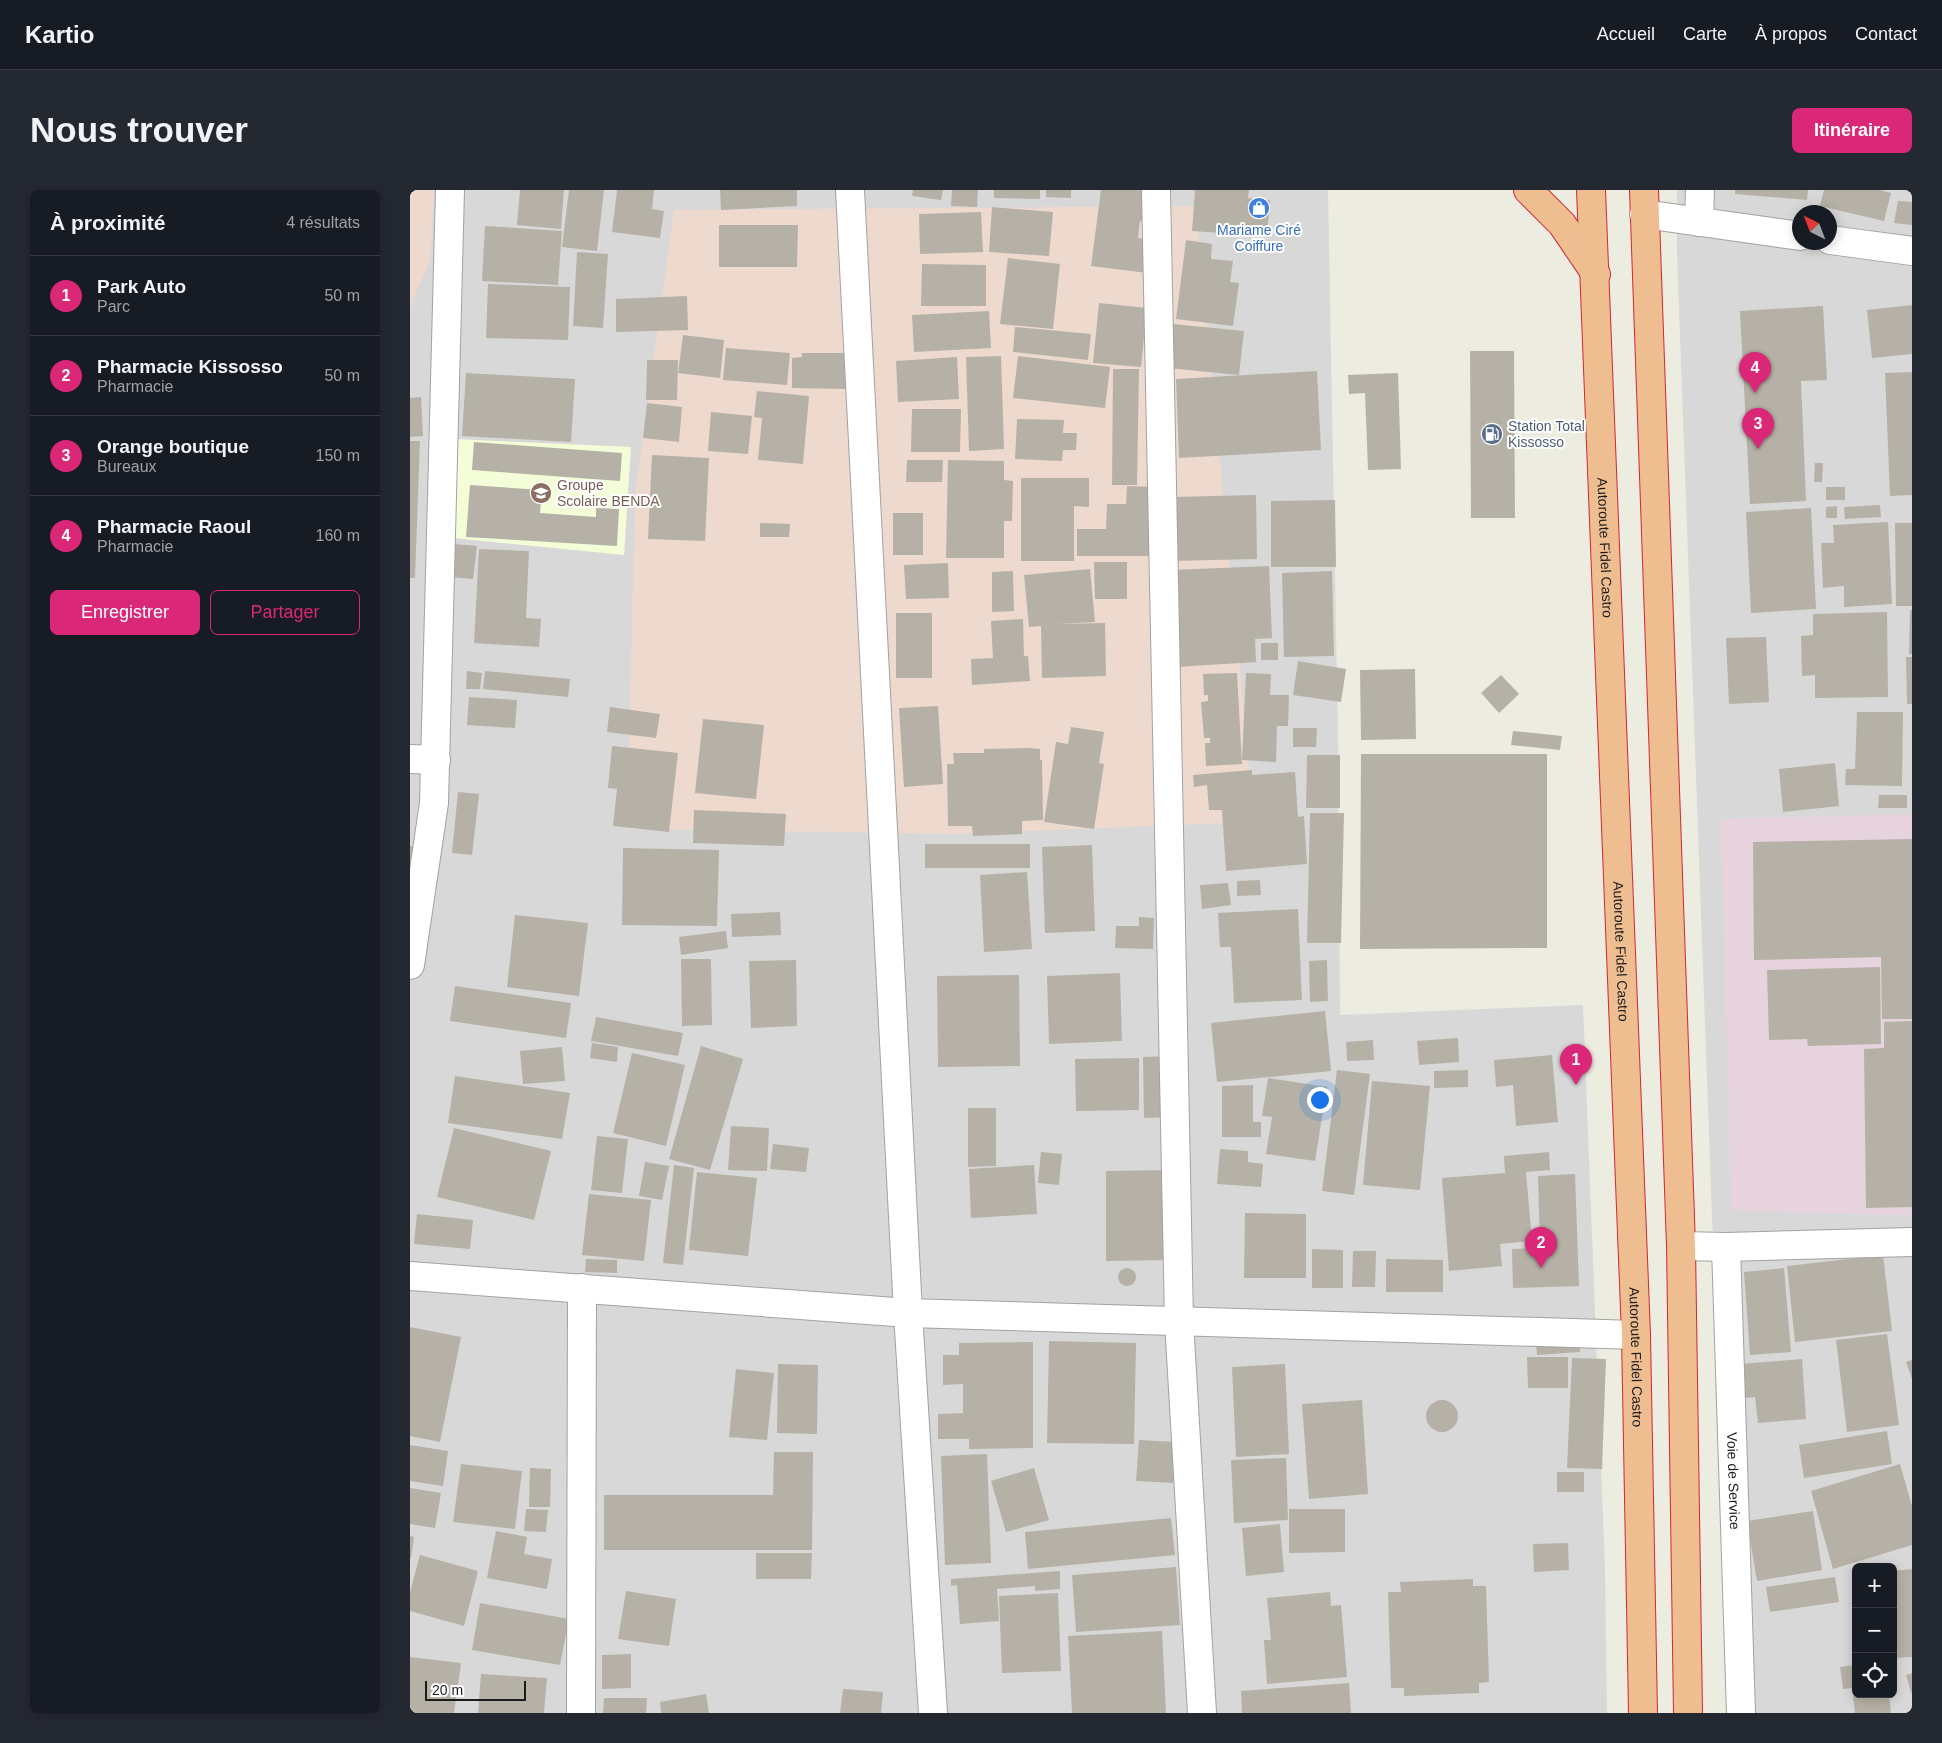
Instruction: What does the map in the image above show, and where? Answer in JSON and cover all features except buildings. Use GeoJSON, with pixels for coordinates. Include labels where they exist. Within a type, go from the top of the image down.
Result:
{"type":"FeatureCollection","features":[{"type":"Feature","properties":{"kind":"highway"},"geometry":{"type":"LineString","coordinates":[[1528,190],[1562,224],[1596,275]]}},
{"type":"Feature","properties":{"kind":"highway","name":"Autoroute Fidel Castro"},"geometry":{"type":"LineString","coordinates":[[1591,190],[1596,275],[1636,1335],[1644,1713]]}},
{"type":"Feature","properties":{"kind":"highway"},"geometry":{"type":"LineString","coordinates":[[1644,202],[1681,1246],[1688,1713]]}},
{"type":"Feature","properties":{"kind":"street"},"geometry":{"type":"LineString","coordinates":[[410,965],[434,803],[423,760],[450,190]]}},
{"type":"Feature","properties":{"kind":"street"},"geometry":{"type":"LineString","coordinates":[[850,190],[908,1313],[933,1713]]}},
{"type":"Feature","properties":{"kind":"street"},"geometry":{"type":"LineString","coordinates":[[1156,190],[1179,1321],[1202,1713]]}},
{"type":"Feature","properties":{"kind":"street"},"geometry":{"type":"LineString","coordinates":[[1699,222],[1700,190]]}},
{"type":"Feature","properties":{"kind":"street"},"geometry":{"type":"LineString","coordinates":[[1644,202],[1699,222],[1792,235]]}},
{"type":"Feature","properties":{"kind":"street"},"geometry":{"type":"LineString","coordinates":[[1837,241],[1912,251]]}},
{"type":"Feature","properties":{"kind":"street"},"geometry":{"type":"LineString","coordinates":[[1681,1246],[1726,1247],[1912,1242]]}},
{"type":"Feature","properties":{"kind":"street","name":"Voie de Service"},"geometry":{"type":"LineString","coordinates":[[1726,1247],[1742,1713]]}},
{"type":"Feature","properties":{"kind":"street"},"geometry":{"type":"LineString","coordinates":[[410,1276],[908,1313],[1636,1335]]}},
{"type":"Feature","properties":{"kind":"street"},"geometry":{"type":"LineString","coordinates":[[582,1288],[582,1713]]}},
{"type":"Feature","properties":{"kind":"shaded area"},"geometry":{"type":"Polygon","coordinates":[[[410,190],[1328,190],[1338,738],[1340,1015],[1583,1005],[1605,1568],[1607,1713],[410,1713],[410,190]]]}},
{"type":"Feature","properties":{"kind":"shaded area"},"geometry":{"type":"Polygon","coordinates":[[[410,190],[434,190],[430,261],[410,306],[410,190]]]}},
{"type":"Feature","properties":{"kind":"shaded area"},"geometry":{"type":"Polygon","coordinates":[[[1677,190],[1912,190],[1912,1713],[1730,1713],[1677,253],[1677,190]]]}},
{"type":"Feature","properties":{"kind":"shaded area"},"geometry":{"type":"Polygon","coordinates":[[[1196,206],[1254,822],[954,834],[627,829],[635,495],[674,210],[1196,206]]]}},
{"type":"Feature","properties":{"kind":"shaded area","name":"Groupe Scolaire BENDA"},"geometry":{"type":"Polygon","coordinates":[[[454,439],[631,447],[624,555],[453,538],[454,439]]]}},
{"type":"Feature","properties":{"kind":"shaded area"},"geometry":{"type":"Polygon","coordinates":[[[1912,814],[1912,1215],[1731,1211],[1721,819],[1912,814]]]}},
{"type":"Feature","properties":{"kind":"place","name":"Mariame Ciré Coiffure"},"geometry":{"type":"Point","coordinates":[1259,208]}},
{"type":"Feature","properties":{"kind":"place","name":"Pharmacie Raoul"},"geometry":{"type":"Point","coordinates":[1755,393]}},
{"type":"Feature","properties":{"kind":"place","name":"Station Total Kissosso"},"geometry":{"type":"Point","coordinates":[1492,434]}},
{"type":"Feature","properties":{"kind":"place","name":"Orange boutique"},"geometry":{"type":"Point","coordinates":[1758,449]}},
{"type":"Feature","properties":{"kind":"place","name":"Groupe Scolaire BENDA"},"geometry":{"type":"Point","coordinates":[541,493]}},
{"type":"Feature","properties":{"kind":"place","name":"Park Auto"},"geometry":{"type":"Point","coordinates":[1576,1085]}},
{"type":"Feature","properties":{"kind":"place","name":"Pharmacie Kissosso"},"geometry":{"type":"Point","coordinates":[1541,1268]}}]}
